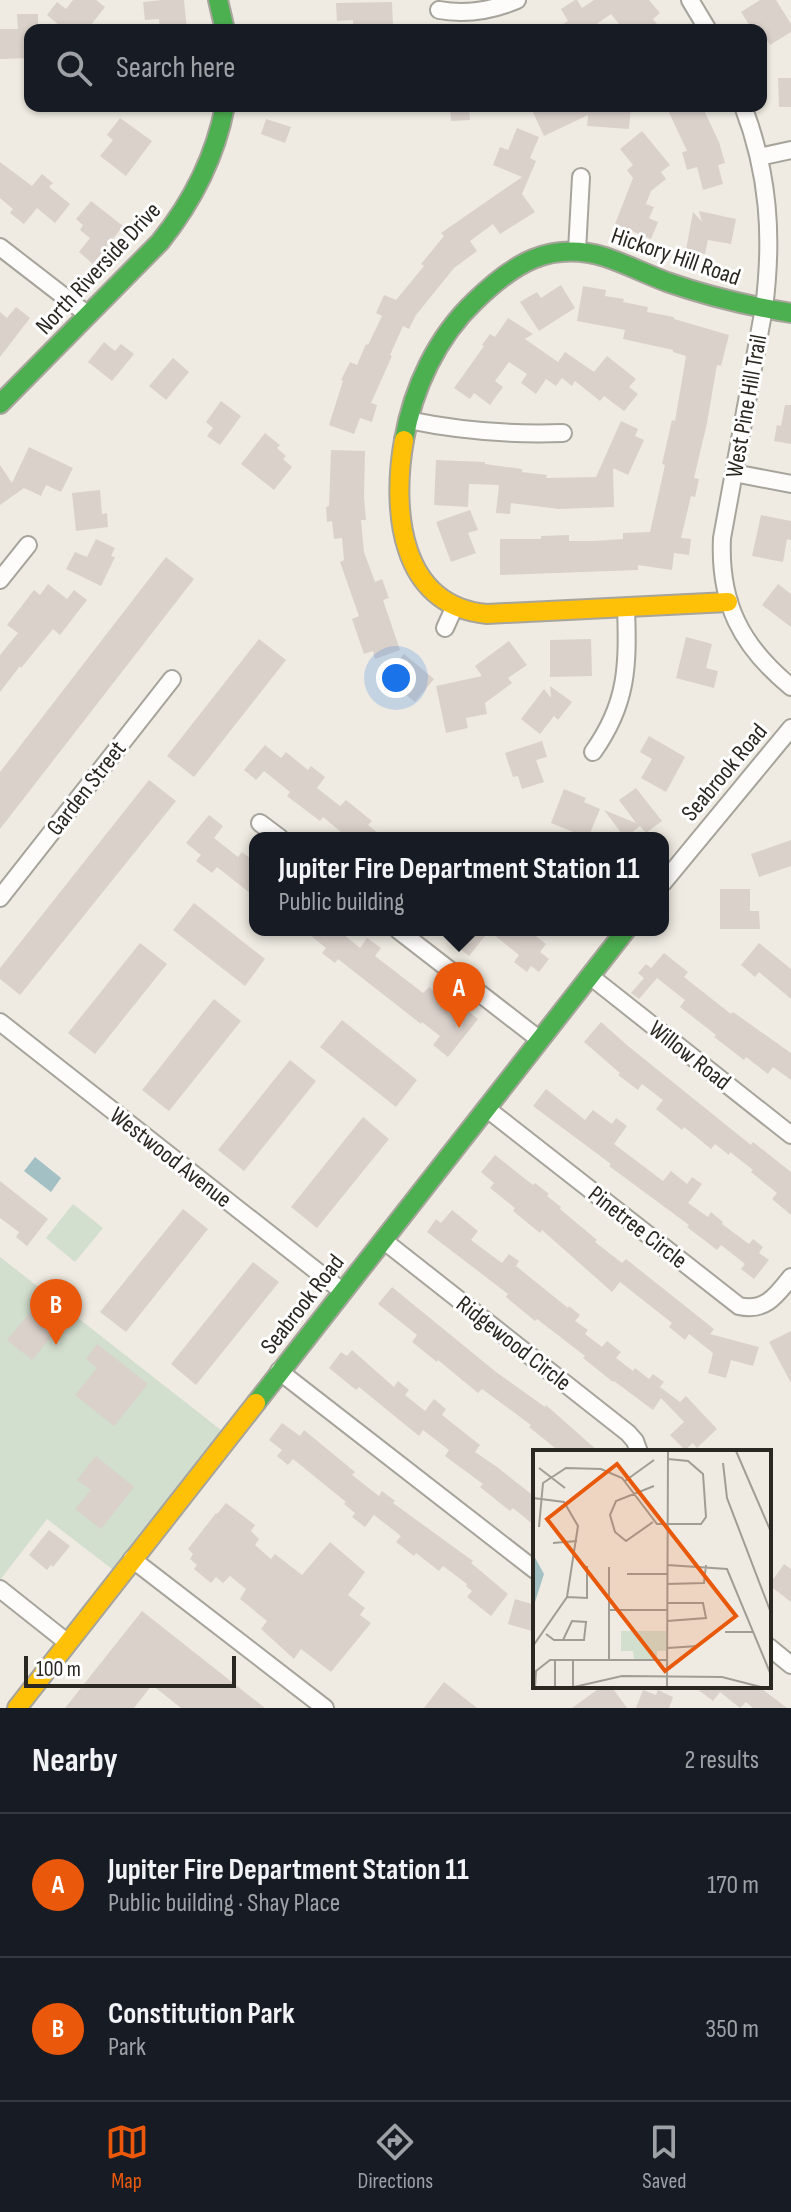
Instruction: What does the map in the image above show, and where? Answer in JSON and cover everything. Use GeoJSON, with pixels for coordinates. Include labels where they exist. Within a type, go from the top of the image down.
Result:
{"type":"FeatureCollection","features":[{"type":"Feature","properties":{"kind":"street"},"geometry":{"type":"LineString","coordinates":[[218,0],[224,24]]}},
{"type":"Feature","properties":{"kind":"street"},"geometry":{"type":"LineString","coordinates":[[439,10],[480,12],[517,0]]}},
{"type":"Feature","properties":{"kind":"street"},"geometry":{"type":"LineString","coordinates":[[690,0],[704,24]]}},
{"type":"Feature","properties":{"kind":"street","name":"North Riverside Drive"},"geometry":{"type":"LineString","coordinates":[[0,404],[160,242],[180,217],[210,163],[224,112]]}},
{"type":"Feature","properties":{"kind":"street","name":"West Pine Hill Trail"},"geometry":{"type":"LineString","coordinates":[[745,112],[759,157],[768,206],[770,244],[764,308],[721,550],[728,602],[744,637],[772,672],[791,687]]}},
{"type":"Feature","properties":{"kind":"street"},"geometry":{"type":"LineString","coordinates":[[759,157],[791,150]]}},
{"type":"Feature","properties":{"kind":"street"},"geometry":{"type":"LineString","coordinates":[[577,251],[581,177]]}},
{"type":"Feature","properties":{"kind":"street"},"geometry":{"type":"LineString","coordinates":[[0,247],[88,315]]}},
{"type":"Feature","properties":{"kind":"street","name":"Hickory Hill Road"},"geometry":{"type":"LineString","coordinates":[[728,602],[487,614],[465,611],[455,606],[429,587],[406,550],[399,495],[408,420],[430,360],[474,299],[527,260],[550,253],[577,251],[605,256],[718,298],[791,313]]}},
{"type":"Feature","properties":{"kind":"street"},"geometry":{"type":"LineString","coordinates":[[408,420],[478,433],[563,433]]}},
{"type":"Feature","properties":{"kind":"street"},"geometry":{"type":"LineString","coordinates":[[734,473],[791,484]]}},
{"type":"Feature","properties":{"kind":"street"},"geometry":{"type":"LineString","coordinates":[[0,580],[28,545]]}},
{"type":"Feature","properties":{"kind":"street"},"geometry":{"type":"LineString","coordinates":[[445,628],[455,606]]}},
{"type":"Feature","properties":{"kind":"street"},"geometry":{"type":"LineString","coordinates":[[593,752],[611,722],[625,677],[628,654],[626,607]]}},
{"type":"Feature","properties":{"kind":"street","name":"Garden Street"},"geometry":{"type":"LineString","coordinates":[[0,898],[172,679]]}},
{"type":"Feature","properties":{"kind":"street","name":"Seabrook Road"},"geometry":{"type":"LineString","coordinates":[[669,876],[791,728]]}},
{"type":"Feature","properties":{"kind":"street"},"geometry":{"type":"LineString","coordinates":[[260,823],[272,832]]}},
{"type":"Feature","properties":{"kind":"street"},"geometry":{"type":"LineString","coordinates":[[406,936],[540,1040]]}},
{"type":"Feature","properties":{"kind":"street","name":"Seabrook Road"},"geometry":{"type":"LineString","coordinates":[[17,1708],[621,936]]}},
{"type":"Feature","properties":{"kind":"street","name":"Willow Road"},"geometry":{"type":"LineString","coordinates":[[590,976],[791,1135]]}},
{"type":"Feature","properties":{"kind":"street","name":"Westwood Avenue"},"geometry":{"type":"LineString","coordinates":[[0,1022],[342,1291]]}},
{"type":"Feature","properties":{"kind":"street","name":"Pinetree Circle"},"geometry":{"type":"LineString","coordinates":[[486,1108],[739,1306],[749,1308],[769,1303],[791,1277]]}},
{"type":"Feature","properties":{"kind":"street","name":"Ridgewood Circle"},"geometry":{"type":"LineString","coordinates":[[383,1240],[628,1433],[638,1450]]}},
{"type":"Feature","properties":{"kind":"street"},"geometry":{"type":"LineString","coordinates":[[279,1371],[533,1568]]}},
{"type":"Feature","properties":{"kind":"street"},"geometry":{"type":"LineString","coordinates":[[132,1559],[325,1708]]}},
{"type":"Feature","properties":{"kind":"street"},"geometry":{"type":"LineString","coordinates":[[0,1589],[68,1643]]}},
{"type":"Feature","properties":{"kind":"street"},"geometry":{"type":"LineString","coordinates":[[771,1649],[791,1665]]}},
{"type":"Feature","properties":{"kind":"green space"},"geometry":{"type":"Polygon","coordinates":[[[73,1204],[103,1228],[75,1262],[46,1238],[73,1204]]]}},
{"type":"Feature","properties":{"kind":"green space"},"geometry":{"type":"Polygon","coordinates":[[[0,1257],[226,1434],[116,1572],[47,1519],[0,1580],[0,1257]]]}},
{"type":"Feature","properties":{"kind":"water"},"geometry":{"type":"Polygon","coordinates":[[[35,1157],[61,1178],[51,1192],[24,1171],[35,1157]]]}},
{"type":"Feature","properties":{"kind":"building"},"geometry":{"type":"Polygon","coordinates":[[[73,0],[96,0],[105,7],[92,24],[58,24],[47,15],[57,2],[66,9],[73,0]]]}},
{"type":"Feature","properties":{"kind":"building"},"geometry":{"type":"Polygon","coordinates":[[[184,0],[186,24],[159,24],[159,19],[145,20],[143,2],[184,0]]]}},
{"type":"Feature","properties":{"kind":"building"},"geometry":{"type":"Polygon","coordinates":[[[575,0],[582,8],[594,0],[649,0],[660,13],[653,19],[657,24],[619,24],[611,14],[597,24],[563,24],[568,21],[561,9],[575,0]]]}},
{"type":"Feature","properties":{"kind":"building"},"geometry":{"type":"Polygon","coordinates":[[[760,0],[776,0],[791,24],[791,32],[770,45],[767,24],[748,24],[741,12],[760,0]]]}},
{"type":"Feature","properties":{"kind":"building"},"geometry":{"type":"Polygon","coordinates":[[[392,2],[393,24],[337,21],[336,3],[392,2]]]}},
{"type":"Feature","properties":{"kind":"building"},"geometry":{"type":"Polygon","coordinates":[[[17,14],[38,14],[38,24],[24,24],[24,58],[0,59],[0,29],[18,29],[17,14]]]}},
{"type":"Feature","properties":{"kind":"building"},"geometry":{"type":"Polygon","coordinates":[[[778,78],[791,78],[791,107],[779,107],[778,78]]]}},
{"type":"Feature","properties":{"kind":"building"},"geometry":{"type":"Polygon","coordinates":[[[450,112],[469,112],[470,120],[451,121],[450,112]]]}},
{"type":"Feature","properties":{"kind":"building"},"geometry":{"type":"Polygon","coordinates":[[[533,112],[630,112],[629,129],[587,126],[588,115],[544,136],[533,112]]]}},
{"type":"Feature","properties":{"kind":"building"},"geometry":{"type":"Polygon","coordinates":[[[669,112],[705,112],[725,163],[718,165],[723,184],[703,190],[697,167],[687,170],[682,152],[687,151],[669,112]]]}},
{"type":"Feature","properties":{"kind":"building"},"geometry":{"type":"Polygon","coordinates":[[[120,118],[152,141],[126,176],[100,156],[113,140],[107,135],[120,118]]]}},
{"type":"Feature","properties":{"kind":"building"},"geometry":{"type":"Polygon","coordinates":[[[266,119],[291,127],[285,143],[261,134],[266,119]]]}},
{"type":"Feature","properties":{"kind":"building"},"geometry":{"type":"Polygon","coordinates":[[[517,128],[539,137],[530,158],[536,161],[522,194],[535,212],[500,234],[493,224],[470,241],[477,251],[454,268],[416,315],[409,329],[403,326],[371,403],[377,405],[372,422],[360,418],[354,434],[329,425],[341,380],[350,362],[357,365],[368,345],[382,316],[376,313],[384,295],[396,300],[424,266],[421,264],[444,236],[441,233],[522,177],[493,165],[500,147],[508,150],[517,128]]]}},
{"type":"Feature","properties":{"kind":"building"},"geometry":{"type":"Polygon","coordinates":[[[642,131],[670,165],[661,172],[666,179],[651,191],[646,204],[654,207],[649,218],[658,222],[651,239],[615,224],[633,178],[627,170],[633,165],[620,149],[642,131]]]}},
{"type":"Feature","properties":{"kind":"building"},"geometry":{"type":"Polygon","coordinates":[[[0,162],[32,186],[42,174],[53,183],[49,187],[70,204],[55,223],[37,208],[24,224],[10,213],[13,209],[0,198],[0,162]]]}},
{"type":"Feature","properties":{"kind":"building"},"geometry":{"type":"Polygon","coordinates":[[[91,201],[123,226],[93,264],[79,252],[90,238],[80,230],[83,225],[76,219],[91,201]]]}},
{"type":"Feature","properties":{"kind":"building"},"geometry":{"type":"Polygon","coordinates":[[[699,211],[736,219],[731,244],[708,240],[705,254],[686,250],[693,212],[702,222],[699,211]]]}},
{"type":"Feature","properties":{"kind":"building"},"geometry":{"type":"Polygon","coordinates":[[[561,285],[575,308],[539,331],[520,302],[537,292],[541,298],[561,285]]]}},
{"type":"Feature","properties":{"kind":"building"},"geometry":{"type":"Polygon","coordinates":[[[583,286],[606,290],[605,296],[648,307],[647,312],[674,317],[729,335],[721,366],[717,365],[694,478],[699,479],[695,497],[691,496],[681,538],[691,539],[689,555],[674,553],[672,570],[638,565],[638,570],[500,575],[500,539],[569,535],[569,541],[593,541],[623,539],[623,533],[650,532],[686,356],[673,350],[623,339],[625,330],[577,321],[583,286]]]}},
{"type":"Feature","properties":{"kind":"building"},"geometry":{"type":"Polygon","coordinates":[[[16,307],[30,318],[0,357],[0,312],[7,318],[16,307]]]}},
{"type":"Feature","properties":{"kind":"building"},"geometry":{"type":"Polygon","coordinates":[[[508,318],[533,334],[525,339],[558,362],[565,352],[594,372],[607,356],[636,379],[629,387],[638,394],[624,411],[604,396],[600,401],[575,381],[572,386],[562,378],[556,386],[546,379],[536,394],[521,383],[527,374],[509,362],[495,381],[503,387],[490,405],[474,393],[470,399],[454,388],[490,334],[495,337],[508,318]]]}},
{"type":"Feature","properties":{"kind":"building"},"geometry":{"type":"Polygon","coordinates":[[[104,342],[115,351],[121,344],[134,354],[112,381],[88,362],[104,342]]]}},
{"type":"Feature","properties":{"kind":"building"},"geometry":{"type":"Polygon","coordinates":[[[173,358],[189,372],[166,400],[149,386],[173,358]]]}},
{"type":"Feature","properties":{"kind":"building"},"geometry":{"type":"Polygon","coordinates":[[[221,401],[241,416],[220,445],[207,436],[213,428],[206,422],[221,401]]]}},
{"type":"Feature","properties":{"kind":"building"},"geometry":{"type":"Polygon","coordinates":[[[785,405],[791,405],[791,444],[774,441],[785,405]]]}},
{"type":"Feature","properties":{"kind":"building"},"geometry":{"type":"Polygon","coordinates":[[[621,421],[638,429],[635,436],[644,440],[628,475],[613,468],[614,507],[559,509],[511,503],[510,514],[496,513],[499,485],[469,484],[468,507],[434,505],[436,460],[485,462],[547,475],[546,478],[596,477],[621,421]]]}},
{"type":"Feature","properties":{"kind":"building"},"geometry":{"type":"Polygon","coordinates":[[[265,433],[280,445],[277,448],[286,456],[283,459],[292,467],[274,490],[241,464],[265,433]]]}},
{"type":"Feature","properties":{"kind":"building"},"geometry":{"type":"Polygon","coordinates":[[[29,447],[73,468],[61,492],[46,485],[41,496],[24,488],[0,505],[0,465],[12,483],[29,447]]]}},
{"type":"Feature","properties":{"kind":"building"},"geometry":{"type":"Polygon","coordinates":[[[331,450],[365,451],[366,520],[361,520],[364,552],[375,582],[382,579],[389,598],[383,600],[400,650],[375,659],[373,651],[364,654],[352,619],[359,616],[340,562],[344,560],[342,538],[334,539],[332,521],[327,522],[331,450]]]}},
{"type":"Feature","properties":{"kind":"building"},"geometry":{"type":"Polygon","coordinates":[[[100,490],[102,514],[107,513],[108,527],[76,531],[72,493],[100,490]]]}},
{"type":"Feature","properties":{"kind":"building"},"geometry":{"type":"Polygon","coordinates":[[[470,510],[478,530],[468,533],[476,553],[451,562],[436,522],[470,510]]]}},
{"type":"Feature","properties":{"kind":"building"},"geometry":{"type":"Polygon","coordinates":[[[761,515],[791,521],[791,540],[787,539],[783,562],[752,556],[761,515]]]}},
{"type":"Feature","properties":{"kind":"building"},"geometry":{"type":"Polygon","coordinates":[[[96,539],[115,548],[111,556],[115,557],[101,586],[66,569],[75,552],[87,557],[96,539]]]}},
{"type":"Feature","properties":{"kind":"building"},"geometry":{"type":"Polygon","coordinates":[[[166,557],[194,579],[0,829],[0,772],[166,557]]]}},
{"type":"Feature","properties":{"kind":"building"},"geometry":{"type":"Polygon","coordinates":[[[48,584],[67,599],[74,590],[87,600],[60,635],[53,629],[0,692],[0,655],[18,633],[7,625],[34,590],[40,595],[48,584]]]}},
{"type":"Feature","properties":{"kind":"building"},"geometry":{"type":"Polygon","coordinates":[[[778,584],[791,594],[791,627],[762,605],[778,584]]]}},
{"type":"Feature","properties":{"kind":"building"},"geometry":{"type":"Polygon","coordinates":[[[686,637],[712,644],[706,668],[718,671],[714,688],[676,678],[686,637]]]}},
{"type":"Feature","properties":{"kind":"building"},"geometry":{"type":"Polygon","coordinates":[[[259,639],[286,660],[194,777],[167,756],[259,639]]]}},
{"type":"Feature","properties":{"kind":"building"},"geometry":{"type":"Polygon","coordinates":[[[591,639],[592,676],[550,677],[550,640],[591,639]]]}},
{"type":"Feature","properties":{"kind":"building"},"geometry":{"type":"Polygon","coordinates":[[[509,641],[527,665],[508,678],[512,683],[485,703],[487,714],[466,718],[468,728],[446,733],[436,686],[482,676],[475,666],[509,641]]]}},
{"type":"Feature","properties":{"kind":"building"},"geometry":{"type":"Polygon","coordinates":[[[404,654],[434,679],[415,702],[399,689],[394,696],[379,684],[404,654]]]}},
{"type":"Feature","properties":{"kind":"building"},"geometry":{"type":"Polygon","coordinates":[[[550,686],[572,702],[558,720],[554,716],[540,734],[521,719],[544,689],[551,698],[550,686]]]}},
{"type":"Feature","properties":{"kind":"building"},"geometry":{"type":"Polygon","coordinates":[[[649,736],[685,757],[666,792],[641,778],[652,759],[640,752],[649,736]]]}},
{"type":"Feature","properties":{"kind":"building"},"geometry":{"type":"Polygon","coordinates":[[[542,741],[547,757],[536,760],[544,782],[522,789],[518,776],[513,777],[505,753],[542,741]]]}},
{"type":"Feature","properties":{"kind":"building"},"geometry":{"type":"Polygon","coordinates":[[[265,745],[281,758],[286,752],[308,770],[311,766],[325,777],[317,788],[340,806],[346,800],[372,821],[368,825],[377,832],[341,832],[323,817],[320,821],[287,796],[290,792],[264,771],[256,780],[244,770],[265,745]]]}},
{"type":"Feature","properties":{"kind":"building"},"geometry":{"type":"Polygon","coordinates":[[[149,780],[176,801],[20,995],[0,979],[0,968],[149,780]]]}},
{"type":"Feature","properties":{"kind":"building"},"geometry":{"type":"Polygon","coordinates":[[[636,788],[662,821],[647,832],[640,826],[632,832],[620,832],[604,810],[636,823],[619,800],[636,788]]]}},
{"type":"Feature","properties":{"kind":"building"},"geometry":{"type":"Polygon","coordinates":[[[564,789],[586,798],[584,802],[600,809],[590,832],[573,832],[551,823],[564,789]]]}},
{"type":"Feature","properties":{"kind":"building"},"geometry":{"type":"Polygon","coordinates":[[[209,815],[223,826],[214,838],[238,857],[242,852],[249,857],[249,892],[217,867],[212,873],[196,861],[201,855],[186,843],[209,815]]]}},
{"type":"Feature","properties":{"kind":"building"},"geometry":{"type":"Polygon","coordinates":[[[791,840],[791,866],[759,877],[751,854],[791,840]]]}},
{"type":"Feature","properties":{"kind":"building"},"geometry":{"type":"Polygon","coordinates":[[[720,889],[750,889],[750,911],[759,911],[760,929],[720,929],[720,889]]]}},
{"type":"Feature","properties":{"kind":"building"},"geometry":{"type":"Polygon","coordinates":[[[194,903],[265,959],[245,986],[173,930],[194,903]]]}},
{"type":"Feature","properties":{"kind":"building"},"geometry":{"type":"Polygon","coordinates":[[[311,936],[345,936],[360,948],[367,938],[381,948],[375,956],[423,993],[429,987],[454,1007],[457,1002],[478,1019],[448,1057],[433,1045],[440,1036],[338,959],[335,963],[322,953],[326,948],[311,936]]]}},
{"type":"Feature","properties":{"kind":"building"},"geometry":{"type":"Polygon","coordinates":[[[444,936],[485,936],[469,956],[444,936]]]}},
{"type":"Feature","properties":{"kind":"building"},"geometry":{"type":"Polygon","coordinates":[[[495,936],[536,936],[546,944],[540,952],[549,959],[539,972],[531,966],[527,972],[514,962],[519,955],[495,936]]]}},
{"type":"Feature","properties":{"kind":"building"},"geometry":{"type":"Polygon","coordinates":[[[140,943],[167,964],[95,1054],[68,1033],[140,943]]]}},
{"type":"Feature","properties":{"kind":"building"},"geometry":{"type":"Polygon","coordinates":[[[759,943],[791,969],[791,999],[759,972],[755,977],[741,965],[759,943]]]}},
{"type":"Feature","properties":{"kind":"building"},"geometry":{"type":"Polygon","coordinates":[[[664,953],[688,972],[684,977],[731,1014],[733,1012],[791,1053],[791,1080],[773,1067],[768,1074],[746,1057],[744,1060],[680,1007],[685,1000],[657,978],[639,999],[631,993],[644,978],[638,973],[646,964],[651,968],[664,953]]]}},
{"type":"Feature","properties":{"kind":"building"},"geometry":{"type":"Polygon","coordinates":[[[214,999],[241,1021],[169,1111],[142,1090],[214,999]]]}},
{"type":"Feature","properties":{"kind":"building"},"geometry":{"type":"Polygon","coordinates":[[[342,1020],[417,1080],[396,1107],[320,1047],[342,1020]]]}},
{"type":"Feature","properties":{"kind":"building"},"geometry":{"type":"Polygon","coordinates":[[[601,1022],[751,1145],[753,1142],[791,1172],[791,1215],[772,1199],[777,1193],[751,1172],[753,1170],[730,1152],[729,1155],[715,1144],[711,1149],[684,1127],[682,1130],[656,1109],[663,1100],[642,1084],[638,1090],[584,1042],[601,1022]]]}},
{"type":"Feature","properties":{"kind":"building"},"geometry":{"type":"Polygon","coordinates":[[[290,1060],[316,1081],[244,1171],[218,1150],[290,1060]]]}},
{"type":"Feature","properties":{"kind":"building"},"geometry":{"type":"Polygon","coordinates":[[[546,1089],[585,1120],[593,1110],[612,1124],[616,1118],[627,1126],[614,1144],[663,1181],[671,1171],[687,1184],[692,1177],[702,1184],[688,1203],[708,1217],[711,1212],[749,1244],[753,1239],[763,1247],[759,1253],[769,1260],[754,1279],[741,1269],[745,1264],[721,1245],[717,1250],[687,1227],[689,1225],[533,1106],[546,1089]]]}},
{"type":"Feature","properties":{"kind":"building"},"geometry":{"type":"Polygon","coordinates":[[[363,1117],[389,1139],[317,1228],[291,1207],[363,1117]]]}},
{"type":"Feature","properties":{"kind":"building"},"geometry":{"type":"Polygon","coordinates":[[[495,1155],[549,1194],[547,1196],[560,1209],[597,1240],[595,1242],[622,1263],[626,1259],[714,1329],[710,1334],[759,1347],[753,1366],[731,1360],[726,1378],[708,1373],[713,1353],[689,1334],[685,1340],[669,1327],[672,1323],[620,1282],[612,1292],[542,1230],[540,1233],[513,1211],[515,1208],[490,1188],[494,1183],[481,1172],[495,1155]]]}},
{"type":"Feature","properties":{"kind":"building"},"geometry":{"type":"Polygon","coordinates":[[[0,1181],[48,1219],[27,1246],[16,1237],[19,1232],[0,1218],[0,1181]]]}},
{"type":"Feature","properties":{"kind":"building"},"geometry":{"type":"Polygon","coordinates":[[[183,1209],[208,1229],[126,1332],[100,1312],[183,1209]]]}},
{"type":"Feature","properties":{"kind":"building"},"geometry":{"type":"Polygon","coordinates":[[[452,1210],[478,1231],[471,1240],[502,1263],[509,1254],[519,1261],[516,1266],[580,1315],[575,1321],[588,1330],[585,1334],[602,1347],[607,1341],[621,1352],[616,1358],[649,1379],[653,1374],[664,1382],[660,1387],[680,1402],[686,1396],[717,1429],[697,1448],[693,1443],[685,1450],[670,1435],[684,1422],[661,1398],[653,1410],[613,1382],[583,1358],[585,1356],[537,1319],[535,1321],[506,1297],[508,1294],[427,1232],[436,1219],[441,1223],[452,1210]]]}},
{"type":"Feature","properties":{"kind":"building"},"geometry":{"type":"Polygon","coordinates":[[[253,1262],[279,1282],[196,1385],[171,1364],[253,1262]]]}},
{"type":"Feature","properties":{"kind":"building"},"geometry":{"type":"Polygon","coordinates":[[[392,1287],[496,1372],[546,1405],[597,1450],[558,1450],[529,1427],[531,1425],[482,1389],[478,1393],[412,1342],[417,1335],[378,1304],[392,1287]]]}},
{"type":"Feature","properties":{"kind":"building"},"geometry":{"type":"Polygon","coordinates":[[[33,1309],[58,1329],[32,1360],[7,1340],[33,1309]]]}},
{"type":"Feature","properties":{"kind":"building"},"geometry":{"type":"Polygon","coordinates":[[[791,1331],[791,1383],[769,1342],[791,1331]]]}},
{"type":"Feature","properties":{"kind":"building"},"geometry":{"type":"Polygon","coordinates":[[[97,1344],[148,1384],[114,1426],[75,1395],[97,1368],[86,1359],[97,1344]]]}},
{"type":"Feature","properties":{"kind":"building"},"geometry":{"type":"Polygon","coordinates":[[[352,1350],[394,1387],[398,1381],[409,1390],[405,1395],[425,1411],[434,1399],[446,1409],[442,1415],[480,1445],[475,1452],[533,1495],[533,1524],[480,1487],[483,1484],[445,1456],[449,1450],[423,1430],[419,1436],[359,1387],[356,1390],[329,1368],[341,1352],[347,1356],[352,1350]]]}},
{"type":"Feature","properties":{"kind":"building"},"geometry":{"type":"Polygon","coordinates":[[[282,1423],[300,1436],[304,1430],[379,1496],[382,1491],[395,1501],[393,1503],[473,1561],[471,1563],[508,1594],[491,1616],[467,1597],[472,1591],[467,1584],[443,1566],[439,1571],[416,1553],[414,1556],[396,1542],[401,1536],[374,1515],[365,1527],[352,1517],[355,1513],[344,1504],[346,1502],[293,1459],[288,1465],[277,1456],[282,1450],[269,1440],[282,1423]]]}},
{"type":"Feature","properties":{"kind":"building"},"geometry":{"type":"Polygon","coordinates":[[[96,1456],[134,1487],[101,1529],[75,1509],[91,1490],[77,1480],[96,1456]]]}},
{"type":"Feature","properties":{"kind":"building"},"geometry":{"type":"Polygon","coordinates":[[[226,1503],[255,1525],[251,1531],[259,1539],[255,1545],[271,1559],[275,1554],[302,1575],[330,1542],[365,1572],[348,1595],[365,1608],[360,1615],[371,1623],[331,1672],[301,1649],[294,1659],[261,1629],[267,1621],[240,1599],[246,1589],[230,1576],[223,1583],[216,1577],[211,1583],[194,1569],[197,1565],[190,1559],[193,1554],[188,1549],[226,1503]]]}},
{"type":"Feature","properties":{"kind":"building"},"geometry":{"type":"Polygon","coordinates":[[[49,1530],[70,1546],[47,1570],[29,1555],[49,1530]]]}},
{"type":"Feature","properties":{"kind":"building"},"geometry":{"type":"Polygon","coordinates":[[[784,1564],[791,1569],[791,1602],[771,1587],[784,1564]]]}},
{"type":"Feature","properties":{"kind":"building"},"geometry":{"type":"Polygon","coordinates":[[[515,1599],[533,1604],[533,1631],[508,1624],[515,1599]]]}},
{"type":"Feature","properties":{"kind":"building"},"geometry":{"type":"Polygon","coordinates":[[[142,1611],[265,1708],[181,1708],[152,1685],[134,1708],[65,1708],[142,1611]]]}},
{"type":"Feature","properties":{"kind":"building"},"geometry":{"type":"Polygon","coordinates":[[[444,1682],[477,1708],[424,1708],[444,1682]]]}},
{"type":"Feature","properties":{"kind":"building"},"geometry":{"type":"Polygon","coordinates":[[[596,1688],[612,1688],[627,1708],[572,1708],[597,1690],[596,1688]]]}},
{"type":"Feature","properties":{"kind":"building"},"geometry":{"type":"Polygon","coordinates":[[[696,1688],[761,1688],[787,1708],[753,1708],[746,1702],[740,1708],[720,1692],[713,1701],[696,1688]]]}},
{"type":"Feature","properties":{"kind":"building"},"geometry":{"type":"Polygon","coordinates":[[[643,1690],[656,1695],[658,1690],[673,1697],[669,1708],[636,1708],[643,1690]]]}},
{"type":"Feature","properties":{"kind":"traffic: fast"},"geometry":{"type":"LineString","coordinates":[[218,0],[224,24]]}},
{"type":"Feature","properties":{"kind":"traffic: fast"},"geometry":{"type":"LineString","coordinates":[[0,404],[172,227],[209,161],[224,112]]}},
{"type":"Feature","properties":{"kind":"traffic: fast"},"geometry":{"type":"LineString","coordinates":[[404,440],[420,383],[449,331],[489,288],[518,266],[534,259],[550,254],[585,252],[697,292],[791,313]]}},
{"type":"Feature","properties":{"kind":"traffic: fast"},"geometry":{"type":"LineString","coordinates":[[256,1403],[621,936]]}},
{"type":"Feature","properties":{"kind":"traffic: slow"},"geometry":{"type":"LineString","coordinates":[[404,440],[399,494],[408,549],[418,573],[435,593],[457,607],[487,614],[728,602]]}},
{"type":"Feature","properties":{"kind":"traffic: slow"},"geometry":{"type":"LineString","coordinates":[[17,1708],[256,1403]]}},
{"type":"Feature","properties":{"kind":"place","name":"Jupiter Fire Department Station 11"},"geometry":{"type":"Point","coordinates":[459,1028]}},
{"type":"Feature","properties":{"kind":"place","name":"Constitution Park"},"geometry":{"type":"Point","coordinates":[56,1345]}}]}
